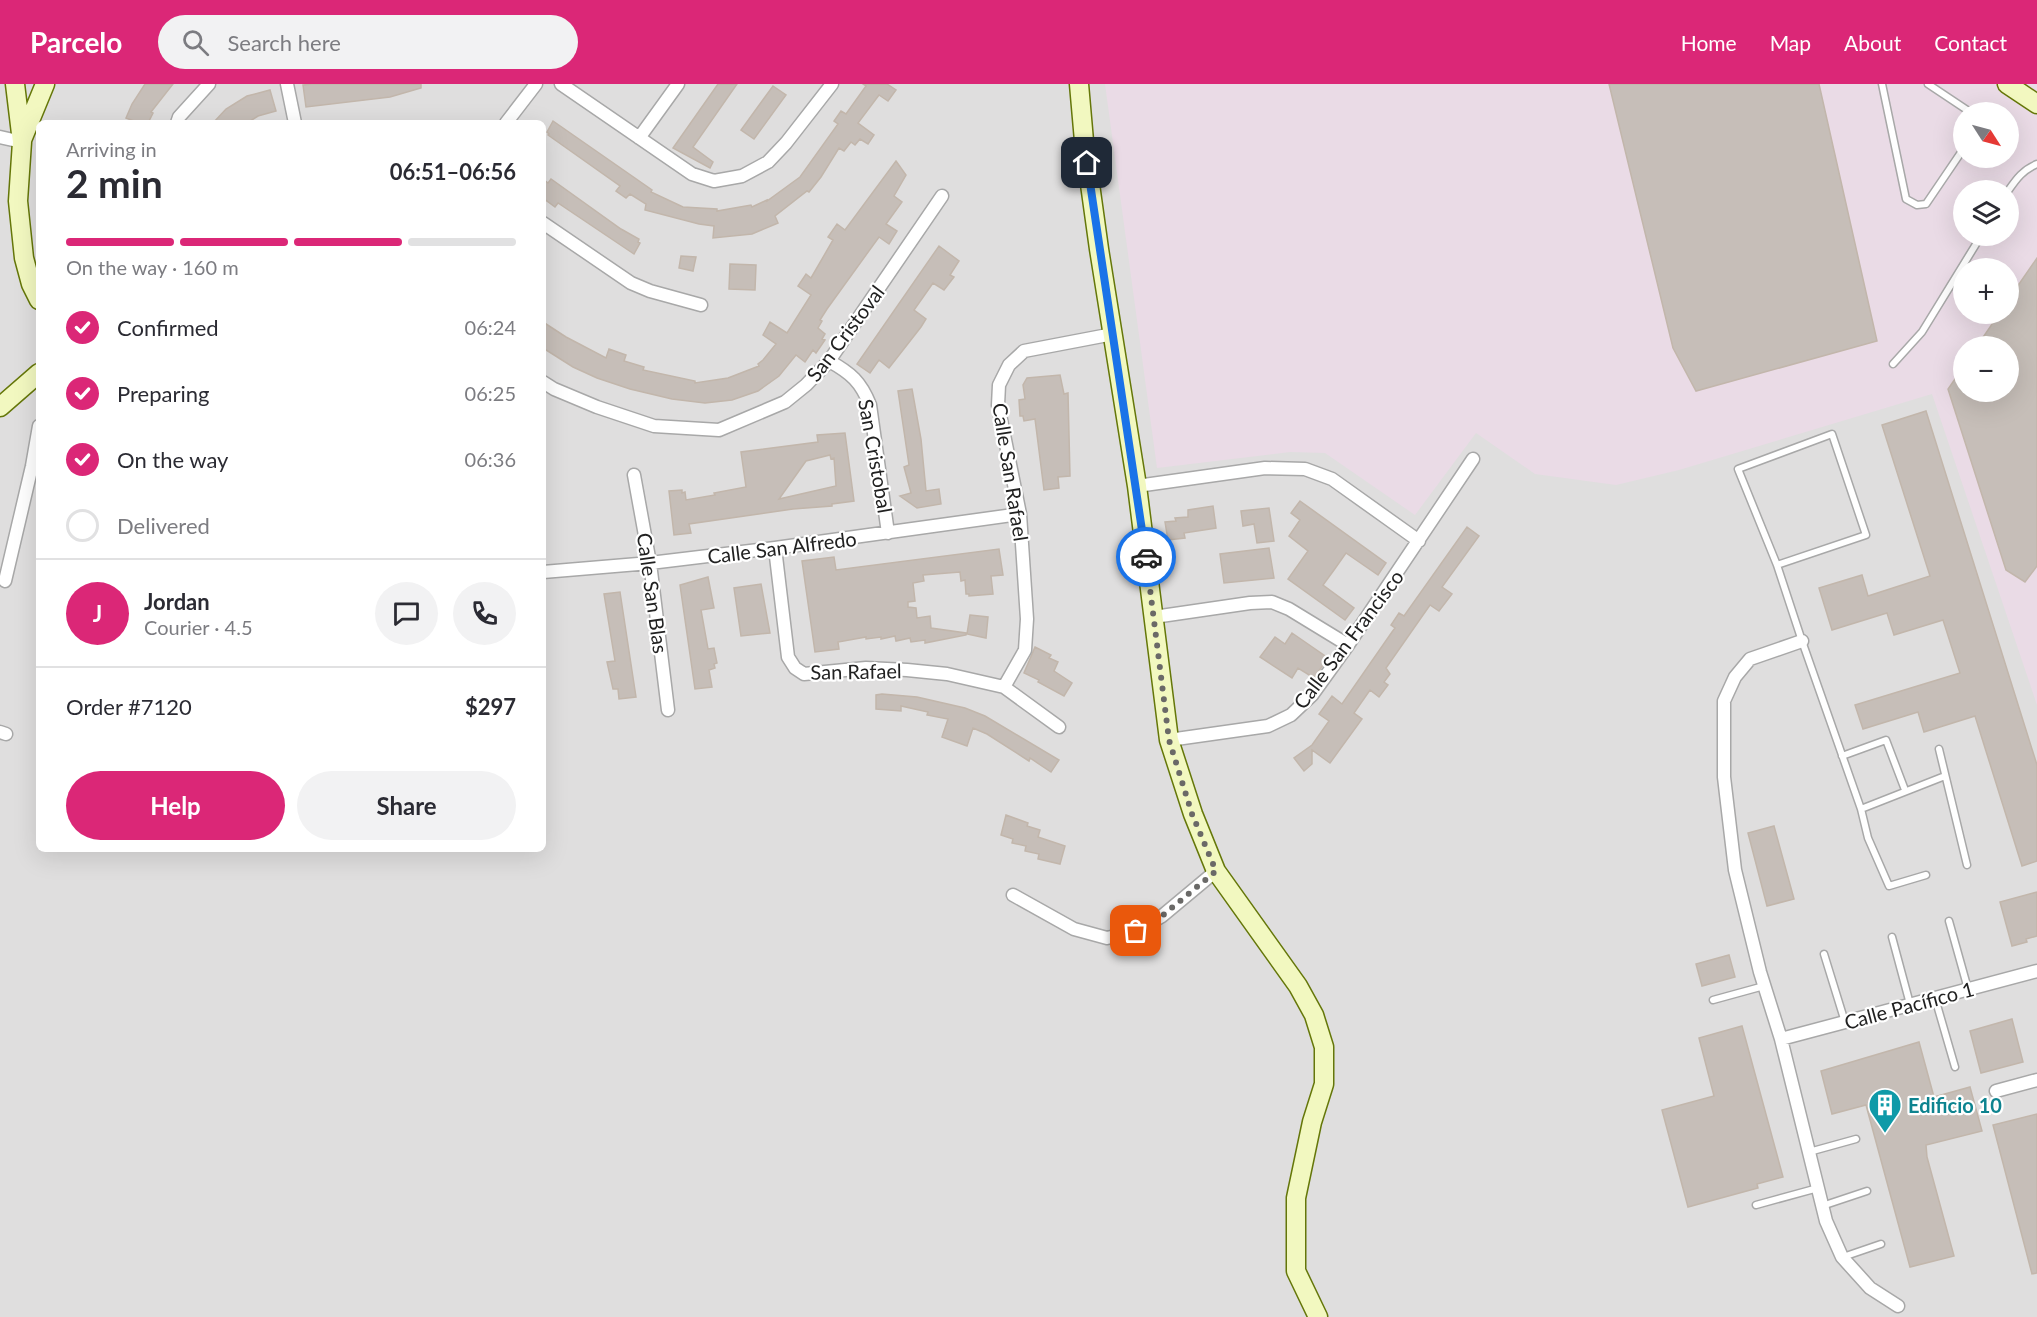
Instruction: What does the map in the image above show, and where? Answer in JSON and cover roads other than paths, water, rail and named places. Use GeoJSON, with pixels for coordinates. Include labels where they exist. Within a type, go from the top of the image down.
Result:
{"type":"FeatureCollection","features":[{"type":"Feature","properties":{"kind":"street"},"geometry":{"type":"LineString","coordinates":[[15,84],[22,142],[18,201],[24,258],[36,294]]}},
{"type":"Feature","properties":{"kind":"street"},"geometry":{"type":"LineString","coordinates":[[22,142],[45,84]]}},
{"type":"Feature","properties":{"kind":"street"},"geometry":{"type":"LineString","coordinates":[[178,120],[209,84]]}},
{"type":"Feature","properties":{"kind":"street"},"geometry":{"type":"LineString","coordinates":[[287,84],[294,120]]}},
{"type":"Feature","properties":{"kind":"street"},"geometry":{"type":"LineString","coordinates":[[508,120],[536,84]]}},
{"type":"Feature","properties":{"kind":"street"},"geometry":{"type":"LineString","coordinates":[[561,84],[692,174],[714,181],[742,176],[768,162],[786,143],[832,84]]}},
{"type":"Feature","properties":{"kind":"street"},"geometry":{"type":"LineString","coordinates":[[639,138],[678,84]]}},
{"type":"Feature","properties":{"kind":"street"},"geometry":{"type":"LineString","coordinates":[[1079,84],[1090,184],[1137,486],[1169,740],[1192,814],[1216,871],[1298,986],[1314,1016],[1324,1047],[1324,1083],[1312,1122],[1296,1198],[1296,1271],[1318,1317]]}},
{"type":"Feature","properties":{"kind":"street"},"geometry":{"type":"LineString","coordinates":[[2007,84],[2037,104]]}},
{"type":"Feature","properties":{"kind":"street"},"geometry":{"type":"LineString","coordinates":[[0,137],[22,142]]}},
{"type":"Feature","properties":{"kind":"street","name":"San Cristoval"},"geometry":{"type":"LineString","coordinates":[[546,384],[586,402],[654,426],[719,430],[785,402],[806,385],[829,361],[942,196]]}},
{"type":"Feature","properties":{"kind":"street"},"geometry":{"type":"LineString","coordinates":[[546,225],[631,283],[650,291],[701,304]]}},
{"type":"Feature","properties":{"kind":"street","name":"Calle San Rafael"},"geometry":{"type":"LineString","coordinates":[[1004,687],[1025,650],[1027,619],[1020,514],[998,405],[999,385],[1009,365],[1024,351],[1113,334]]}},
{"type":"Feature","properties":{"kind":"street","name":"San Cristobal"},"geometry":{"type":"LineString","coordinates":[[829,361],[850,373],[864,390],[870,405],[888,533]]}},
{"type":"Feature","properties":{"kind":"street"},"geometry":{"type":"LineString","coordinates":[[0,407],[36,376]]}},
{"type":"Feature","properties":{"kind":"street"},"geometry":{"type":"LineString","coordinates":[[4,581],[36,443]]}},
{"type":"Feature","properties":{"kind":"street","name":"Calle San Francisco"},"geometry":{"type":"LineString","coordinates":[[1169,740],[1268,726],[1291,715],[1312,695],[1348,645],[1473,459]]}},
{"type":"Feature","properties":{"kind":"street"},"geometry":{"type":"LineString","coordinates":[[1137,486],[1265,468],[1305,469],[1332,479],[1419,541]]}},
{"type":"Feature","properties":{"kind":"street","name":"Calle San Blas"},"geometry":{"type":"LineString","coordinates":[[634,475],[650,563],[668,710]]}},
{"type":"Feature","properties":{"kind":"street","name":"Calle San Alfredo"},"geometry":{"type":"LineString","coordinates":[[546,572],[650,563],[775,548],[1020,514]]}},
{"type":"Feature","properties":{"kind":"street","name":"San Rafael"},"geometry":{"type":"LineString","coordinates":[[775,548],[788,657],[795,668],[804,674],[866,668],[917,671],[947,674],[1004,687]]}},
{"type":"Feature","properties":{"kind":"street"},"geometry":{"type":"LineString","coordinates":[[1154,617],[1272,602],[1289,609],[1348,645]]}},
{"type":"Feature","properties":{"kind":"street"},"geometry":{"type":"LineString","coordinates":[[1802,641],[1750,659],[1735,677],[1724,701],[1725,777],[1735,870],[1764,986],[1781,1039],[1826,1221],[1842,1257],[1870,1288],[1898,1306]]}},
{"type":"Feature","properties":{"kind":"street"},"geometry":{"type":"LineString","coordinates":[[1004,687],[1059,727]]}},
{"type":"Feature","properties":{"kind":"street"},"geometry":{"type":"LineString","coordinates":[[1012,895],[1074,929],[1107,938],[1136,931],[1162,916],[1216,871]]}},
{"type":"Feature","properties":{"kind":"street","name":"Calle Pacífico 1"},"geometry":{"type":"LineString","coordinates":[[1781,1039],[2037,972]]}},
{"type":"Feature","properties":{"kind":"street"},"geometry":{"type":"LineString","coordinates":[[1996,1091],[2037,1080]]}},
{"type":"Feature","properties":{"kind":"lane"},"geometry":{"type":"LineString","coordinates":[[1882,84],[1906,199],[1917,205],[1926,204],[1953,164]]}},
{"type":"Feature","properties":{"kind":"lane"},"geometry":{"type":"LineString","coordinates":[[1928,84],[1955,102]]}},
{"type":"Feature","properties":{"kind":"lane"},"geometry":{"type":"LineString","coordinates":[[2015,180],[2026,169],[2037,164]]}},
{"type":"Feature","properties":{"kind":"lane"},"geometry":{"type":"LineString","coordinates":[[1893,364],[1922,332],[1975,246]]}},
{"type":"Feature","properties":{"kind":"lane"},"geometry":{"type":"LineString","coordinates":[[1777,565],[1866,535],[1832,434],[1738,469],[1777,565],[1861,809],[1868,838],[1889,886],[1926,875]]}},
{"type":"Feature","properties":{"kind":"lane"},"geometry":{"type":"LineString","coordinates":[[1842,756],[1886,740],[1905,790]]}},
{"type":"Feature","properties":{"kind":"lane"},"geometry":{"type":"LineString","coordinates":[[1939,749],[1967,865]]}},
{"type":"Feature","properties":{"kind":"lane"},"geometry":{"type":"LineString","coordinates":[[1861,809],[1945,776]]}},
{"type":"Feature","properties":{"kind":"lane"},"geometry":{"type":"LineString","coordinates":[[1949,921],[1968,989]]}},
{"type":"Feature","properties":{"kind":"lane"},"geometry":{"type":"LineString","coordinates":[[1892,937],[1911,1005]]}},
{"type":"Feature","properties":{"kind":"lane"},"geometry":{"type":"LineString","coordinates":[[1824,954],[1845,1022]]}},
{"type":"Feature","properties":{"kind":"lane"},"geometry":{"type":"LineString","coordinates":[[1713,1000],[1764,986]]}},
{"type":"Feature","properties":{"kind":"lane"},"geometry":{"type":"LineString","coordinates":[[1935,998],[1955,1067]]}},
{"type":"Feature","properties":{"kind":"lane"},"geometry":{"type":"LineString","coordinates":[[1809,1152],[1856,1139]]}},
{"type":"Feature","properties":{"kind":"lane"},"geometry":{"type":"LineString","coordinates":[[1756,1205],[1818,1188]]}},
{"type":"Feature","properties":{"kind":"lane"},"geometry":{"type":"LineString","coordinates":[[1822,1206],[1867,1191]]}},
{"type":"Feature","properties":{"kind":"lane"},"geometry":{"type":"LineString","coordinates":[[1842,1257],[1881,1244]]}},
{"type":"Feature","properties":{"kind":"place","name":"Edificio 10"},"geometry":{"type":"Point","coordinates":[1885,1134]}}]}
